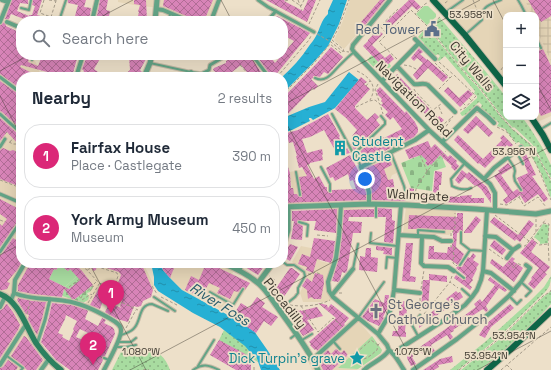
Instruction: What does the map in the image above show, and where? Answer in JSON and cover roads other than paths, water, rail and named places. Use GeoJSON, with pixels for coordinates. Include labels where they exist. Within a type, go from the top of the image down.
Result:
{"type":"FeatureCollection","features":[{"type":"Feature","properties":{"kind":"main road"},"geometry":{"type":"LineString","coordinates":[[430,2],[445,13],[465,35],[504,84]]}},
{"type":"Feature","properties":{"kind":"main road"},"geometry":{"type":"LineString","coordinates":[[533,120],[551,150]]}},
{"type":"Feature","properties":{"kind":"main road"},"geometry":{"type":"LineString","coordinates":[[3,295],[11,300],[37,344],[49,359],[61,370]]}},
{"type":"Feature","properties":{"kind":"main road"},"geometry":{"type":"LineString","coordinates":[[487,370],[515,346],[551,311]]}},
{"type":"Feature","properties":{"kind":"street"},"geometry":{"type":"LineString","coordinates":[[2,0],[9,1],[3,21],[16,26]]}},
{"type":"Feature","properties":{"kind":"street"},"geometry":{"type":"LineString","coordinates":[[93,16],[96,0]]}},
{"type":"Feature","properties":{"kind":"street"},"geometry":{"type":"LineString","coordinates":[[155,16],[157,0]]}},
{"type":"Feature","properties":{"kind":"street"},"geometry":{"type":"LineString","coordinates":[[212,16],[219,0]]}},
{"type":"Feature","properties":{"kind":"street"},"geometry":{"type":"LineString","coordinates":[[258,0],[285,16]]}},
{"type":"Feature","properties":{"kind":"street"},"geometry":{"type":"LineString","coordinates":[[354,52],[352,49],[353,45],[390,0]]}},
{"type":"Feature","properties":{"kind":"street"},"geometry":{"type":"LineString","coordinates":[[156,9],[177,16]]}},
{"type":"Feature","properties":{"kind":"street"},"geometry":{"type":"LineString","coordinates":[[272,16],[276,11]]}},
{"type":"Feature","properties":{"kind":"street"},"geometry":{"type":"LineString","coordinates":[[288,18],[313,31]]}},
{"type":"Feature","properties":{"kind":"street"},"geometry":{"type":"LineString","coordinates":[[381,80],[399,64],[417,41],[435,60]]}},
{"type":"Feature","properties":{"kind":"street","name":"Navigation Road"},"geometry":{"type":"LineString","coordinates":[[354,52],[438,139],[490,184],[495,193],[495,211]]}},
{"type":"Feature","properties":{"kind":"street"},"geometry":{"type":"LineString","coordinates":[[79,72],[82,60]]}},
{"type":"Feature","properties":{"kind":"street"},"geometry":{"type":"LineString","coordinates":[[146,72],[151,60]]}},
{"type":"Feature","properties":{"kind":"street"},"geometry":{"type":"LineString","coordinates":[[205,72],[209,70],[210,65],[218,60]]}},
{"type":"Feature","properties":{"kind":"street"},"geometry":{"type":"LineString","coordinates":[[256,60],[265,72]]}},
{"type":"Feature","properties":{"kind":"street"},"geometry":{"type":"LineString","coordinates":[[399,64],[416,84],[427,83],[454,114]]}},
{"type":"Feature","properties":{"kind":"street"},"geometry":{"type":"LineString","coordinates":[[0,77],[16,89]]}},
{"type":"Feature","properties":{"kind":"street"},"geometry":{"type":"LineString","coordinates":[[442,142],[477,108],[494,123]]}},
{"type":"Feature","properties":{"kind":"street"},"geometry":{"type":"LineString","coordinates":[[0,114],[16,128]]}},
{"type":"Feature","properties":{"kind":"street"},"geometry":{"type":"LineString","coordinates":[[369,204],[369,192],[361,166],[415,140],[429,130]]}},
{"type":"Feature","properties":{"kind":"street"},"geometry":{"type":"LineString","coordinates":[[0,147],[5,139]]}},
{"type":"Feature","properties":{"kind":"street"},"geometry":{"type":"LineString","coordinates":[[484,178],[494,168],[521,147]]}},
{"type":"Feature","properties":{"kind":"street"},"geometry":{"type":"LineString","coordinates":[[0,194],[16,201]]}},
{"type":"Feature","properties":{"kind":"street","name":"Walmgate"},"geometry":{"type":"LineString","coordinates":[[288,207],[331,204],[414,205],[536,214],[550,208]]}},
{"type":"Feature","properties":{"kind":"street"},"geometry":{"type":"LineString","coordinates":[[341,205],[336,258],[328,282],[329,291],[384,340],[389,350],[393,353],[404,370]]}},
{"type":"Feature","properties":{"kind":"street"},"geometry":{"type":"LineString","coordinates":[[378,334],[388,317],[391,308],[394,290],[401,205]]}},
{"type":"Feature","properties":{"kind":"street"},"geometry":{"type":"LineString","coordinates":[[393,353],[449,317],[472,297],[481,280],[483,271],[487,210]]}},
{"type":"Feature","properties":{"kind":"street"},"geometry":{"type":"LineString","coordinates":[[288,215],[291,223],[288,230]]}},
{"type":"Feature","properties":{"kind":"street"},"geometry":{"type":"LineString","coordinates":[[0,252],[16,228]]}},
{"type":"Feature","properties":{"kind":"street"},"geometry":{"type":"LineString","coordinates":[[399,235],[434,237],[442,241],[451,241]]}},
{"type":"Feature","properties":{"kind":"street"},"geometry":{"type":"LineString","coordinates":[[485,236],[496,238],[513,250]]}},
{"type":"Feature","properties":{"kind":"street"},"geometry":{"type":"LineString","coordinates":[[420,237],[421,263],[424,266],[448,267],[454,271]]}},
{"type":"Feature","properties":{"kind":"street"},"geometry":{"type":"LineString","coordinates":[[507,258],[513,250],[520,246]]}},
{"type":"Feature","properties":{"kind":"street"},"geometry":{"type":"LineString","coordinates":[[413,370],[457,339],[509,296],[530,268],[526,265]]}},
{"type":"Feature","properties":{"kind":"street"},"geometry":{"type":"LineString","coordinates":[[11,300],[14,293],[15,280],[23,268]]}},
{"type":"Feature","properties":{"kind":"street","name":"Piccadilly"},"geometry":{"type":"LineString","coordinates":[[234,268],[239,270],[249,280],[258,283],[268,294],[301,341],[318,370]]}},
{"type":"Feature","properties":{"kind":"street"},"geometry":{"type":"LineString","coordinates":[[258,283],[268,268]]}},
{"type":"Feature","properties":{"kind":"street"},"geometry":{"type":"LineString","coordinates":[[333,296],[353,269]]}},
{"type":"Feature","properties":{"kind":"street"},"geometry":{"type":"LineString","coordinates":[[483,271],[491,273],[514,291]]}},
{"type":"Feature","properties":{"kind":"street"},"geometry":{"type":"LineString","coordinates":[[394,290],[420,293]]}},
{"type":"Feature","properties":{"kind":"street"},"geometry":{"type":"LineString","coordinates":[[14,293],[31,297],[66,301],[86,306],[118,324],[121,329],[120,336],[104,370]]}},
{"type":"Feature","properties":{"kind":"street"},"geometry":{"type":"LineString","coordinates":[[0,307],[3,295]]}},
{"type":"Feature","properties":{"kind":"street"},"geometry":{"type":"LineString","coordinates":[[37,344],[50,299]]}},
{"type":"Feature","properties":{"kind":"street"},"geometry":{"type":"LineString","coordinates":[[312,358],[358,318]]}},
{"type":"Feature","properties":{"kind":"street"},"geometry":{"type":"LineString","coordinates":[[0,365],[26,324]]}},
{"type":"Feature","properties":{"kind":"street"},"geometry":{"type":"LineString","coordinates":[[364,370],[386,355],[389,350]]}},
{"type":"Feature","properties":{"kind":"street"},"geometry":{"type":"LineString","coordinates":[[41,370],[49,359]]}},
{"type":"Feature","properties":{"kind":"lane"},"geometry":{"type":"LineString","coordinates":[[21,8],[29,10],[31,0]]}},
{"type":"Feature","properties":{"kind":"lane"},"geometry":{"type":"LineString","coordinates":[[61,16],[66,0]]}},
{"type":"Feature","properties":{"kind":"lane"},"geometry":{"type":"LineString","coordinates":[[445,13],[463,0]]}},
{"type":"Feature","properties":{"kind":"lane"},"geometry":{"type":"LineString","coordinates":[[465,35],[482,20],[481,15],[485,7],[501,0]]}},
{"type":"Feature","properties":{"kind":"lane"},"geometry":{"type":"LineString","coordinates":[[518,0],[524,12]]}},
{"type":"Feature","properties":{"kind":"lane"},"geometry":{"type":"LineString","coordinates":[[539,44],[541,48]]}},
{"type":"Feature","properties":{"kind":"lane"},"geometry":{"type":"LineString","coordinates":[[315,78],[321,80],[328,77],[343,60],[354,52]]}},
{"type":"Feature","properties":{"kind":"lane"},"geometry":{"type":"LineString","coordinates":[[150,63],[191,72]]}},
{"type":"Feature","properties":{"kind":"lane"},"geometry":{"type":"LineString","coordinates":[[332,114],[361,166]]}},
{"type":"Feature","properties":{"kind":"lane"},"geometry":{"type":"LineString","coordinates":[[357,157],[357,152],[385,124],[385,121],[381,116]]}},
{"type":"Feature","properties":{"kind":"lane"},"geometry":{"type":"LineString","coordinates":[[540,130],[551,123]]}},
{"type":"Feature","properties":{"kind":"lane"},"geometry":{"type":"LineString","coordinates":[[392,144],[407,198]]}},
{"type":"Feature","properties":{"kind":"lane"},"geometry":{"type":"LineString","coordinates":[[516,151],[523,164]]}},
{"type":"Feature","properties":{"kind":"lane"},"geometry":{"type":"LineString","coordinates":[[508,157],[514,167],[514,181],[521,190]]}},
{"type":"Feature","properties":{"kind":"lane"},"geometry":{"type":"LineString","coordinates":[[465,163],[451,179],[452,186],[458,189],[467,190],[471,188]]}},
{"type":"Feature","properties":{"kind":"lane"},"geometry":{"type":"LineString","coordinates":[[321,167],[330,184],[330,191]]}},
{"type":"Feature","properties":{"kind":"lane"},"geometry":{"type":"LineString","coordinates":[[296,172],[300,195]]}},
{"type":"Feature","properties":{"kind":"lane"},"geometry":{"type":"LineString","coordinates":[[376,204],[376,217]]}},
{"type":"Feature","properties":{"kind":"lane"},"geometry":{"type":"LineString","coordinates":[[299,222],[308,225],[307,236]]}},
{"type":"Feature","properties":{"kind":"lane"},"geometry":{"type":"LineString","coordinates":[[420,237],[418,230],[444,232]]}},
{"type":"Feature","properties":{"kind":"lane"},"geometry":{"type":"LineString","coordinates":[[461,232],[461,243],[470,250],[484,251]]}},
{"type":"Feature","properties":{"kind":"lane"},"geometry":{"type":"LineString","coordinates":[[371,233],[370,243],[398,246]]}},
{"type":"Feature","properties":{"kind":"lane"},"geometry":{"type":"LineString","coordinates":[[353,269],[358,244]]}},
{"type":"Feature","properties":{"kind":"lane"},"geometry":{"type":"LineString","coordinates":[[460,265],[470,250]]}},
{"type":"Feature","properties":{"kind":"lane"},"geometry":{"type":"LineString","coordinates":[[386,268],[387,258],[397,258]]}},
{"type":"Feature","properties":{"kind":"lane"},"geometry":{"type":"LineString","coordinates":[[279,310],[295,297],[305,276],[304,272],[294,265],[288,265]]}},
{"type":"Feature","properties":{"kind":"lane"},"geometry":{"type":"LineString","coordinates":[[454,271],[464,278]]}},
{"type":"Feature","properties":{"kind":"lane"},"geometry":{"type":"LineString","coordinates":[[358,318],[384,282]]}},
{"type":"Feature","properties":{"kind":"lane"},"geometry":{"type":"LineString","coordinates":[[521,282],[531,291],[526,296]]}},
{"type":"Feature","properties":{"kind":"lane"},"geometry":{"type":"LineString","coordinates":[[210,292],[233,305],[243,289]]}},
{"type":"Feature","properties":{"kind":"lane"},"geometry":{"type":"LineString","coordinates":[[462,289],[472,297]]}},
{"type":"Feature","properties":{"kind":"lane"},"geometry":{"type":"LineString","coordinates":[[509,296],[517,304],[521,300]]}},
{"type":"Feature","properties":{"kind":"lane"},"geometry":{"type":"LineString","coordinates":[[154,297],[175,311]]}},
{"type":"Feature","properties":{"kind":"lane"},"geometry":{"type":"LineString","coordinates":[[120,336],[136,327],[146,305],[152,304],[168,311]]}},
{"type":"Feature","properties":{"kind":"lane"},"geometry":{"type":"LineString","coordinates":[[419,337],[412,325],[420,315]]}},
{"type":"Feature","properties":{"kind":"lane"},"geometry":{"type":"LineString","coordinates":[[291,338],[296,334]]}},
{"type":"Feature","properties":{"kind":"lane"},"geometry":{"type":"LineString","coordinates":[[301,341],[311,334]]}},
{"type":"Feature","properties":{"kind":"lane"},"geometry":{"type":"LineString","coordinates":[[118,342],[131,342],[136,338]]}},
{"type":"Feature","properties":{"kind":"lane"},"geometry":{"type":"LineString","coordinates":[[193,370],[198,366],[214,340]]}},
{"type":"Feature","properties":{"kind":"lane"},"geometry":{"type":"LineString","coordinates":[[333,341],[340,349]]}},
{"type":"Feature","properties":{"kind":"lane"},"geometry":{"type":"LineString","coordinates":[[116,347],[136,345]]}},
{"type":"Feature","properties":{"kind":"lane"},"geometry":{"type":"LineString","coordinates":[[7,356],[23,368],[21,370]]}},
{"type":"Feature","properties":{"kind":"lane"},"geometry":{"type":"LineString","coordinates":[[104,358],[109,360]]}},
{"type":"Feature","properties":{"kind":"lane"},"geometry":{"type":"LineString","coordinates":[[305,361],[312,358]]}},
{"type":"Feature","properties":{"kind":"lane"},"geometry":{"type":"LineString","coordinates":[[198,366],[208,365],[219,370]]}},
{"type":"Feature","properties":{"kind":"water"},"geometry":{"type":"Polygon","coordinates":[[[333,0],[347,0],[339,24],[328,46],[288,88],[287,72],[300,59],[314,39],[322,22],[328,14],[333,0]]]}},
{"type":"Feature","properties":{"kind":"water"},"geometry":{"type":"Polygon","coordinates":[[[349,72],[359,80],[335,108],[313,120],[309,118],[310,121],[288,131],[288,116],[325,102],[349,72]]]}},
{"type":"Feature","properties":{"kind":"water"},"geometry":{"type":"Polygon","coordinates":[[[152,268],[162,268],[182,290],[254,331],[280,370],[261,370],[256,356],[245,346],[220,327],[193,313],[158,291],[154,285],[152,268]]]}},
{"type":"Feature","properties":{"kind":"place","name":"Red Tower"},"geometry":{"type":"Point","coordinates":[432,29]}},
{"type":"Feature","properties":{"kind":"place","name":"Student Castle"},"geometry":{"type":"Point","coordinates":[340,148]}},
{"type":"Feature","properties":{"kind":"place","name":"St George's Catholic Church"},"geometry":{"type":"Point","coordinates":[376,311]}},
{"type":"Feature","properties":{"kind":"place","name":"Fairfax House"},"geometry":{"type":"Point","coordinates":[111,313]}},
{"type":"Feature","properties":{"kind":"place","name":"Dick Turpin's grave"},"geometry":{"type":"Point","coordinates":[357,358]}},
{"type":"Feature","properties":{"kind":"place","name":"York Army Museum"},"geometry":{"type":"Point","coordinates":[93,365]}},
{"type":"Feature","properties":{"kind":"water label","name":"River Foss"},"geometry":{"type":"Point","coordinates":[220,304]}}]}
